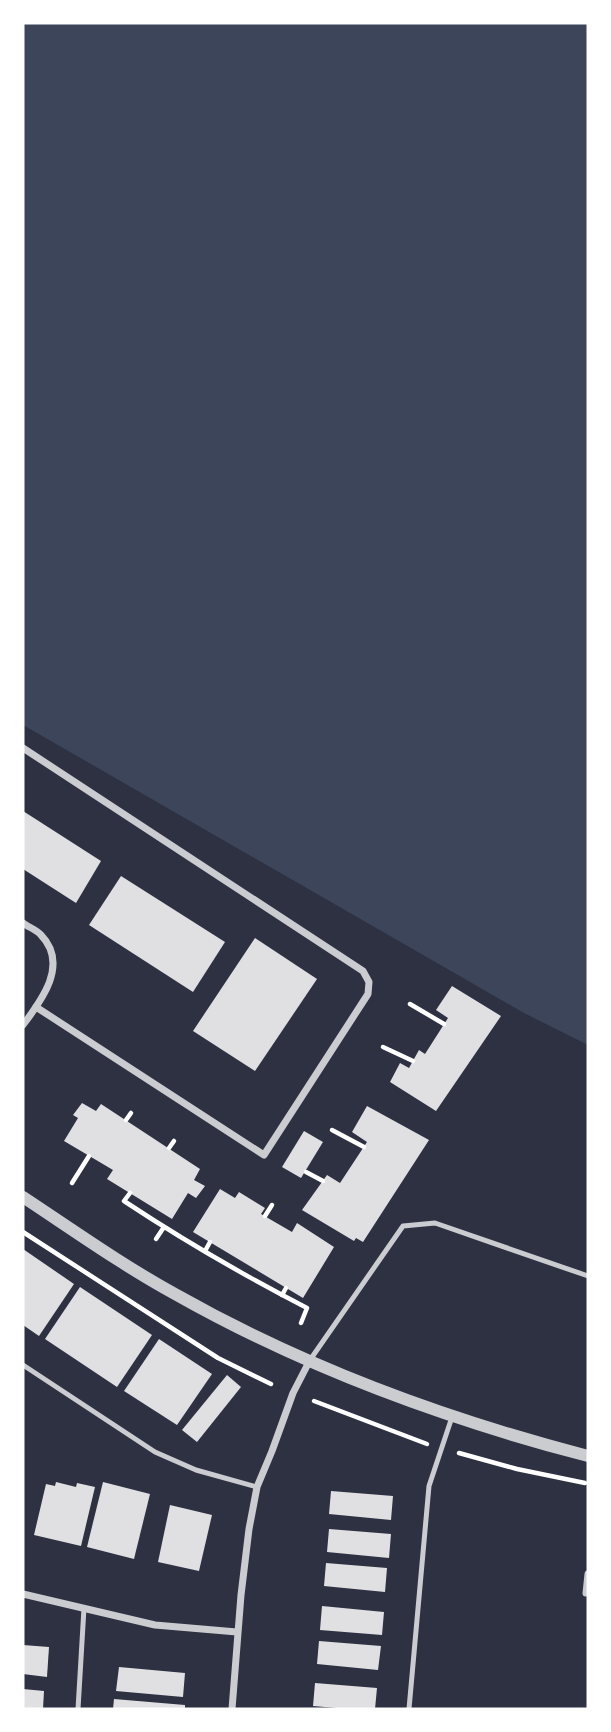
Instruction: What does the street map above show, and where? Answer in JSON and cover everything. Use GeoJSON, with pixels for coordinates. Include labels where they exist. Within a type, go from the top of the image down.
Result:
{"type":"FeatureCollection","features":[{"type":"Feature","properties":{"kind":"street"},"geometry":{"type":"LineString","coordinates":[[23,748],[363,971],[369,982],[368,994],[264,1155],[36,1007]]}},
{"type":"Feature","properties":{"kind":"street"},"geometry":{"type":"LineString","coordinates":[[23,923],[41,935],[53,955],[51,980],[23,1025]]}},
{"type":"Feature","properties":{"kind":"street"},"geometry":{"type":"LineString","coordinates":[[23,1197],[174,1294],[246,1331],[355,1381],[452,1417],[588,1456]]}},
{"type":"Feature","properties":{"kind":"street"},"geometry":{"type":"LineString","coordinates":[[232,1709],[237,1632],[249,1529],[257,1487],[293,1393],[310,1360]]}},
{"type":"Feature","properties":{"kind":"street"},"geometry":{"type":"LineString","coordinates":[[586,1593],[588,1574]]}},
{"type":"Feature","properties":{"kind":"street"},"geometry":{"type":"LineString","coordinates":[[23,1594],[155,1625],[237,1632]]}},
{"type":"Feature","properties":{"kind":"lane"},"geometry":{"type":"LineString","coordinates":[[310,1360],[403,1226],[435,1223],[588,1276]]}},
{"type":"Feature","properties":{"kind":"lane"},"geometry":{"type":"LineString","coordinates":[[23,1365],[155,1451],[196,1470],[257,1487]]}},
{"type":"Feature","properties":{"kind":"lane"},"geometry":{"type":"LineString","coordinates":[[409,1709],[429,1486],[452,1417]]}},
{"type":"Feature","properties":{"kind":"lane"},"geometry":{"type":"LineString","coordinates":[[78,1709],[85,1607]]}},
{"type":"Feature","properties":{"kind":"path"},"geometry":{"type":"LineString","coordinates":[[410,1004],[444,1024]]}},
{"type":"Feature","properties":{"kind":"path"},"geometry":{"type":"LineString","coordinates":[[383,1046],[413,1061]]}},
{"type":"Feature","properties":{"kind":"path"},"geometry":{"type":"LineString","coordinates":[[126,1120],[131,1112]]}},
{"type":"Feature","properties":{"kind":"path"},"geometry":{"type":"LineString","coordinates":[[332,1130],[364,1147]]}},
{"type":"Feature","properties":{"kind":"path"},"geometry":{"type":"LineString","coordinates":[[169,1149],[174,1141]]}},
{"type":"Feature","properties":{"kind":"path"},"geometry":{"type":"LineString","coordinates":[[72,1183],[89,1156]]}},
{"type":"Feature","properties":{"kind":"path"},"geometry":{"type":"LineString","coordinates":[[306,1172],[323,1181]]}},
{"type":"Feature","properties":{"kind":"path"},"geometry":{"type":"LineString","coordinates":[[130,1193],[124,1201],[205,1251],[307,1308],[301,1323]]}},
{"type":"Feature","properties":{"kind":"path"},"geometry":{"type":"LineString","coordinates":[[265,1216],[272,1205]]}},
{"type":"Feature","properties":{"kind":"path"},"geometry":{"type":"LineString","coordinates":[[156,1239],[164,1227]]}},
{"type":"Feature","properties":{"kind":"path"},"geometry":{"type":"LineString","coordinates":[[23,1232],[218,1358],[271,1384]]}},
{"type":"Feature","properties":{"kind":"path"},"geometry":{"type":"LineString","coordinates":[[205,1251],[210,1242]]}},
{"type":"Feature","properties":{"kind":"path"},"geometry":{"type":"LineString","coordinates":[[232,1266],[236,1258]]}},
{"type":"Feature","properties":{"kind":"path"},"geometry":{"type":"LineString","coordinates":[[252,1278],[256,1270]]}},
{"type":"Feature","properties":{"kind":"path"},"geometry":{"type":"LineString","coordinates":[[282,1295],[286,1288]]}},
{"type":"Feature","properties":{"kind":"path"},"geometry":{"type":"LineString","coordinates":[[314,1401],[427,1444]]}},
{"type":"Feature","properties":{"kind":"path"},"geometry":{"type":"LineString","coordinates":[[459,1453],[517,1469],[585,1483]]}},
{"type":"Feature","properties":{"kind":"shaded area"},"geometry":{"type":"Polygon","coordinates":[[[23,23],[588,23],[588,1045],[524,1013],[23,725],[23,23]]]}},
{"type":"Feature","properties":{"kind":"building"},"geometry":{"type":"Polygon","coordinates":[[[23,811],[101,861],[76,903],[23,869],[23,811]]]}},
{"type":"Feature","properties":{"kind":"building"},"geometry":{"type":"Polygon","coordinates":[[[121,876],[225,942],[193,992],[89,925],[121,876]]]}},
{"type":"Feature","properties":{"kind":"building"},"geometry":{"type":"Polygon","coordinates":[[[255,938],[317,979],[255,1071],[193,1031],[255,938]]]}},
{"type":"Feature","properties":{"kind":"building"},"geometry":{"type":"Polygon","coordinates":[[[452,986],[501,1016],[436,1111],[390,1082],[400,1063],[409,1068],[419,1050],[425,1054],[448,1018],[436,1010],[452,986]]]}},
{"type":"Feature","properties":{"kind":"building"},"geometry":{"type":"Polygon","coordinates":[[[82,1103],[96,1111],[101,1104],[200,1169],[194,1180],[205,1186],[196,1198],[188,1193],[172,1219],[107,1179],[113,1170],[64,1141],[78,1118],[73,1115],[82,1103]]]}},
{"type":"Feature","properties":{"kind":"building"},"geometry":{"type":"Polygon","coordinates":[[[367,1106],[429,1140],[363,1242],[356,1238],[354,1241],[302,1210],[327,1175],[340,1183],[367,1142],[352,1132],[367,1106]]]}},
{"type":"Feature","properties":{"kind":"building"},"geometry":{"type":"Polygon","coordinates":[[[304,1131],[323,1142],[301,1178],[282,1167],[304,1131]]]}},
{"type":"Feature","properties":{"kind":"building"},"geometry":{"type":"Polygon","coordinates":[[[220,1189],[235,1198],[239,1192],[265,1208],[261,1214],[292,1232],[297,1223],[334,1247],[303,1298],[193,1232],[220,1189]]]}},
{"type":"Feature","properties":{"kind":"building"},"geometry":{"type":"Polygon","coordinates":[[[23,1249],[74,1284],[39,1336],[23,1325],[23,1249]]]}},
{"type":"Feature","properties":{"kind":"building"},"geometry":{"type":"Polygon","coordinates":[[[80,1287],[152,1335],[117,1387],[45,1339],[80,1287]]]}},
{"type":"Feature","properties":{"kind":"building"},"geometry":{"type":"Polygon","coordinates":[[[159,1339],[212,1374],[177,1425],[124,1391],[159,1339]]]}},
{"type":"Feature","properties":{"kind":"building"},"geometry":{"type":"Polygon","coordinates":[[[227,1375],[241,1387],[197,1442],[182,1430],[227,1375]]]}},
{"type":"Feature","properties":{"kind":"building"},"geometry":{"type":"Polygon","coordinates":[[[56,1482],[76,1487],[77,1483],[95,1487],[81,1546],[34,1535],[46,1484],[55,1486],[56,1482]]]}},
{"type":"Feature","properties":{"kind":"building"},"geometry":{"type":"Polygon","coordinates":[[[103,1482],[150,1494],[134,1559],[87,1547],[103,1482]]]}},
{"type":"Feature","properties":{"kind":"building"},"geometry":{"type":"Polygon","coordinates":[[[331,1491],[393,1496],[391,1520],[329,1514],[331,1491]]]}},
{"type":"Feature","properties":{"kind":"building"},"geometry":{"type":"Polygon","coordinates":[[[170,1505],[212,1515],[199,1571],[158,1562],[170,1505]]]}},
{"type":"Feature","properties":{"kind":"building"},"geometry":{"type":"Polygon","coordinates":[[[329,1529],[391,1534],[389,1558],[327,1552],[329,1529]]]}},
{"type":"Feature","properties":{"kind":"building"},"geometry":{"type":"Polygon","coordinates":[[[326,1563],[387,1568],[385,1592],[324,1586],[326,1563]]]}},
{"type":"Feature","properties":{"kind":"building"},"geometry":{"type":"Polygon","coordinates":[[[322,1606],[384,1612],[382,1635],[320,1630],[322,1606]]]}},
{"type":"Feature","properties":{"kind":"building"},"geometry":{"type":"Polygon","coordinates":[[[319,1641],[381,1646],[378,1670],[317,1664],[319,1641]]]}},
{"type":"Feature","properties":{"kind":"building"},"geometry":{"type":"Polygon","coordinates":[[[23,1645],[49,1647],[47,1677],[23,1674],[23,1645]]]}},
{"type":"Feature","properties":{"kind":"building"},"geometry":{"type":"Polygon","coordinates":[[[119,1667],[185,1673],[183,1697],[116,1691],[119,1667]]]}},
{"type":"Feature","properties":{"kind":"building"},"geometry":{"type":"Polygon","coordinates":[[[315,1683],[377,1688],[375,1709],[313,1706],[315,1683]]]}},
{"type":"Feature","properties":{"kind":"building"},"geometry":{"type":"Polygon","coordinates":[[[23,1689],[44,1691],[43,1709],[23,1709],[23,1689]]]}},
{"type":"Feature","properties":{"kind":"building"},"geometry":{"type":"Polygon","coordinates":[[[114,1699],[185,1705],[185,1709],[113,1709],[114,1699]]]}}]}
